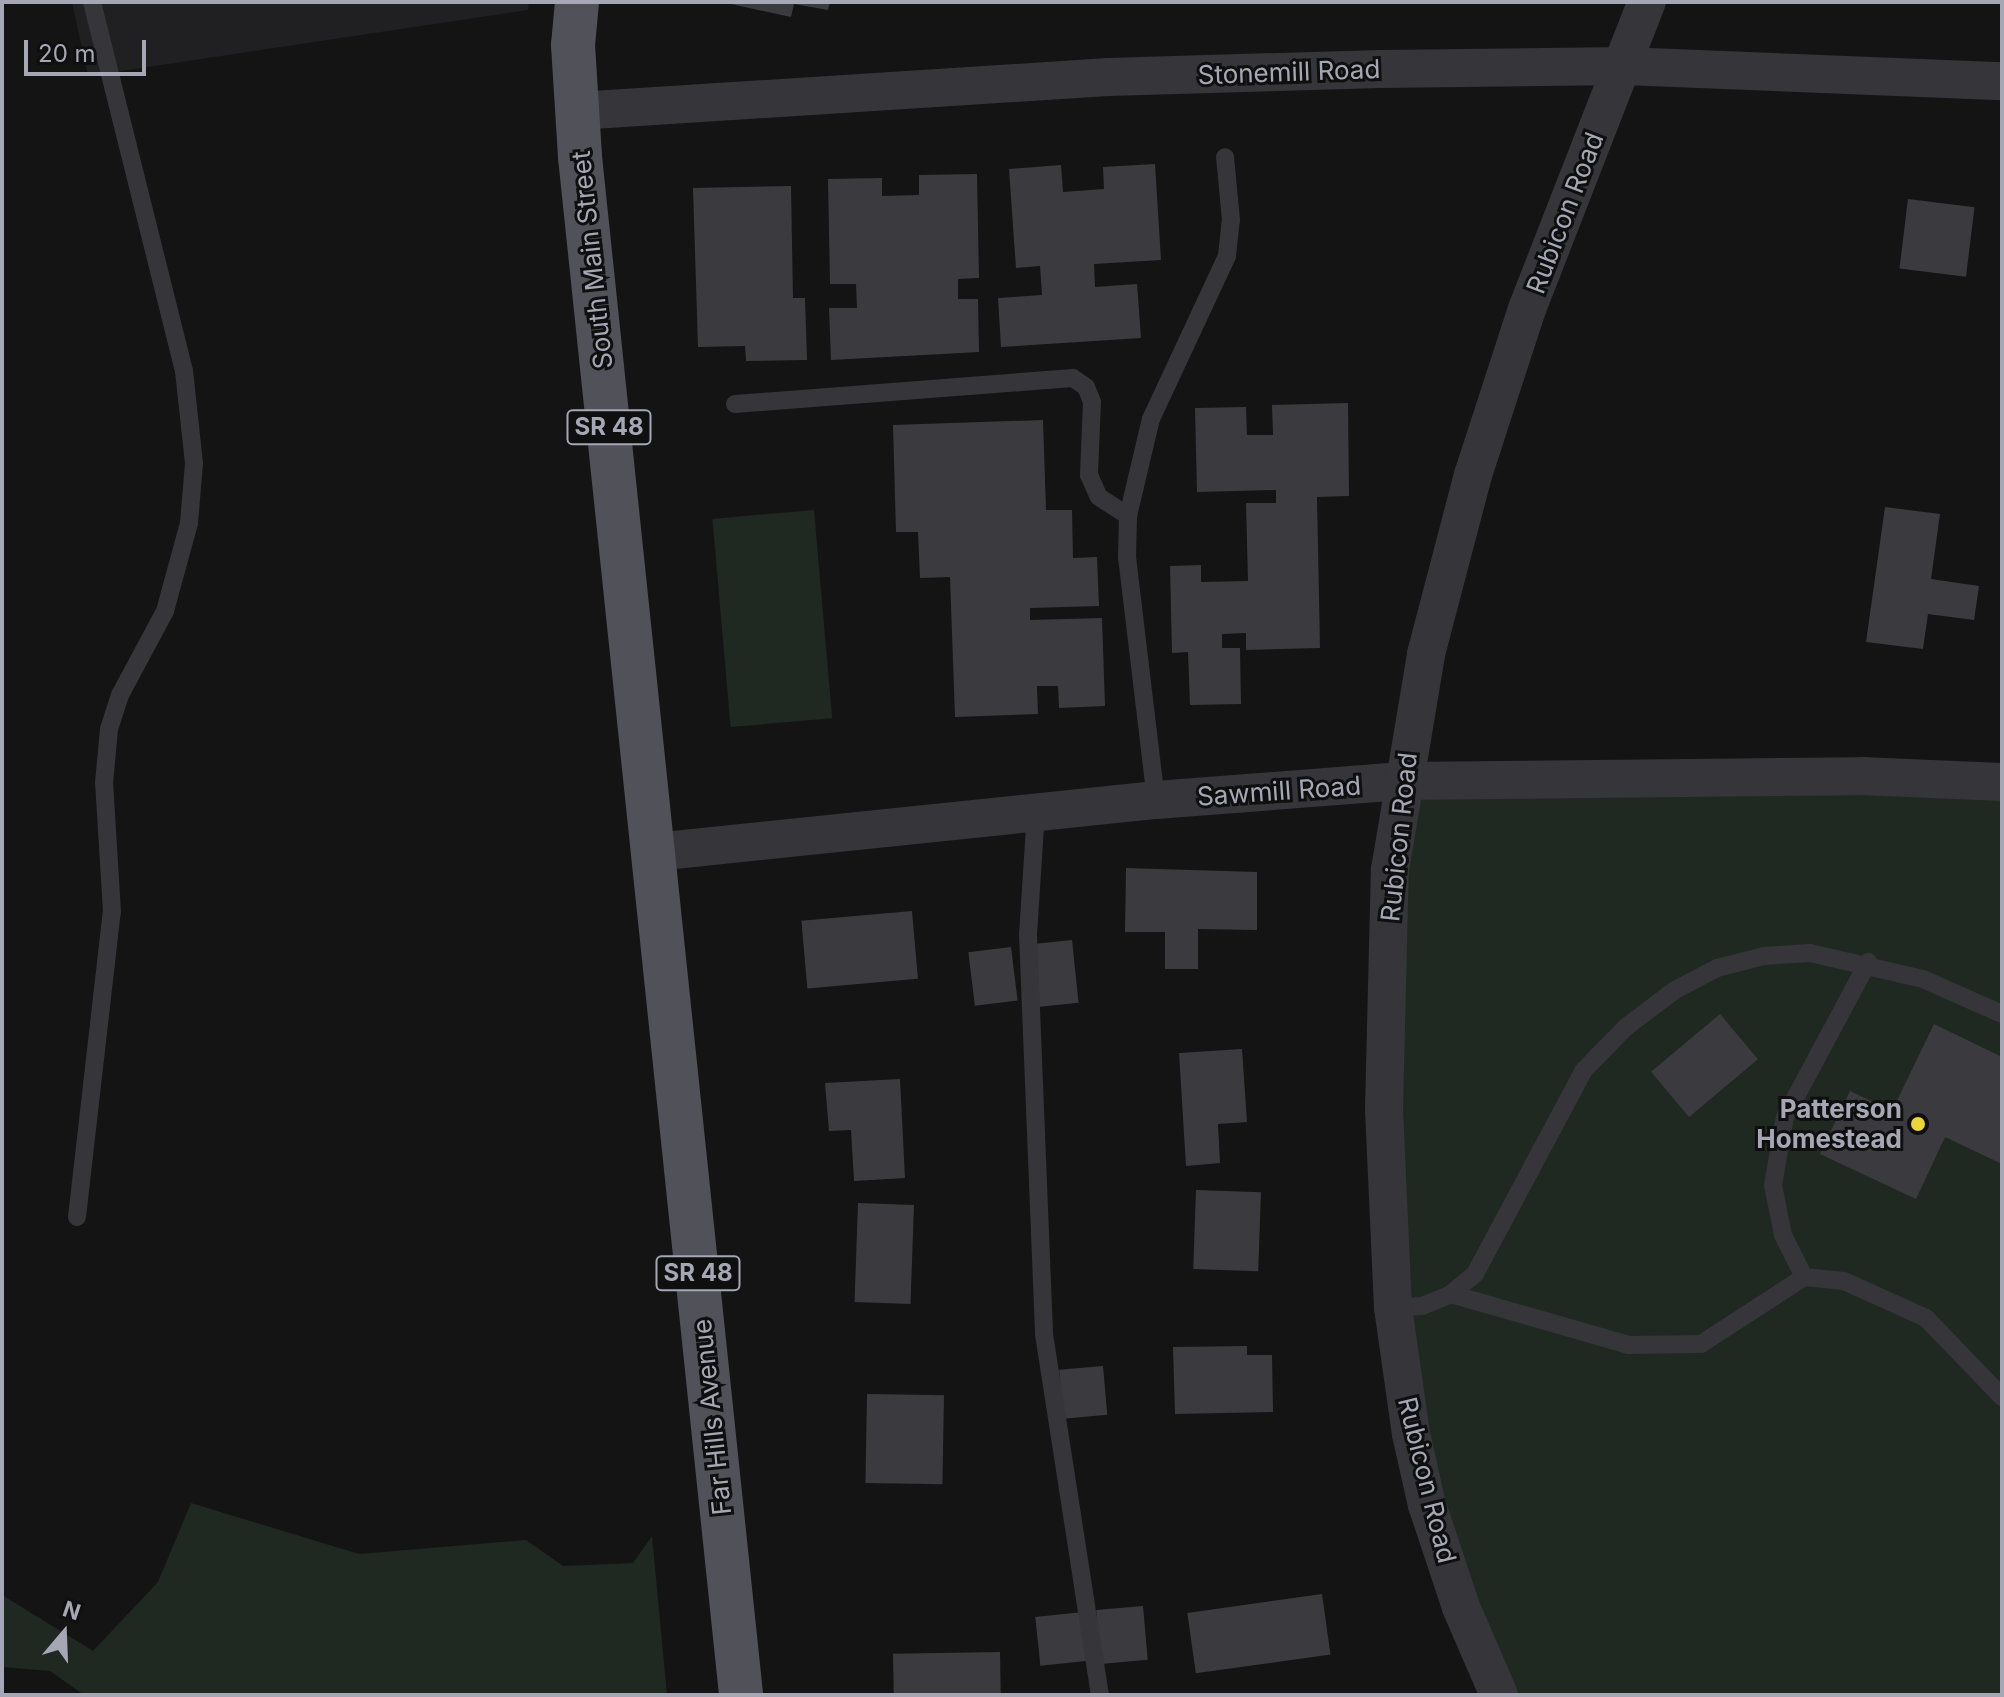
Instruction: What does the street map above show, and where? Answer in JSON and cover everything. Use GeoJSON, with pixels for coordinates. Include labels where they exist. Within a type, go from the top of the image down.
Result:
{"type":"FeatureCollection","features":[{"type":"Feature","properties":{"kind":"main road","name":"South Main Street"},"geometry":{"type":"LineString","coordinates":[[577,2],[577,111],[655,852]]}},
{"type":"Feature","properties":{"kind":"main road","name":"Far Hills Avenue"},"geometry":{"type":"LineString","coordinates":[[655,852],[741,1695]]}},
{"type":"Feature","properties":{"kind":"street","name":"Rubicon Road"},"geometry":{"type":"LineString","coordinates":[[1499,1695],[1461,1607],[1427,1505],[1393,1308],[1384,1109],[1390,870],[1402,781],[1426,654],[1473,475],[1527,309],[1647,2]]}},
{"type":"Feature","properties":{"kind":"street","name":"Stonemill Road"},"geometry":{"type":"LineString","coordinates":[[577,111],[1108,77],[1624,66],[2002,81]]}},
{"type":"Feature","properties":{"kind":"street","name":"Sawmill Road"},"geometry":{"type":"LineString","coordinates":[[655,852],[1036,811],[1402,781],[1861,776],[2002,782]]}},
{"type":"Feature","properties":{"kind":"lane"},"geometry":{"type":"LineString","coordinates":[[77,1217],[112,912],[104,783],[109,729],[120,695],[165,611],[189,523],[194,463],[184,371],[92,2]]}},
{"type":"Feature","properties":{"kind":"lane"},"geometry":{"type":"LineString","coordinates":[[1156,800],[1127,558],[1128,516],[1151,419],[1227,256],[1231,220],[1225,157]]}},
{"type":"Feature","properties":{"kind":"lane"},"geometry":{"type":"LineString","coordinates":[[735,404],[1073,378],[1086,387],[1092,402],[1089,475],[1099,497],[1128,516]]}},
{"type":"Feature","properties":{"kind":"lane"},"geometry":{"type":"LineString","coordinates":[[1036,811],[1028,934],[1044,1334],[1100,1695]]}},
{"type":"Feature","properties":{"kind":"lane"},"geometry":{"type":"LineString","coordinates":[[1393,1308],[1422,1306],[1451,1294],[1475,1274],[1495,1243],[1560,1107],[1584,1070],[1626,1027],[1675,990],[1717,968],[1764,956],[1810,953],[1868,962],[1923,979],[2002,1014]]}},
{"type":"Feature","properties":{"kind":"lane"},"geometry":{"type":"LineString","coordinates":[[1804,1277],[1783,1235],[1773,1185],[1785,1117],[1868,962]]}},
{"type":"Feature","properties":{"kind":"lane"},"geometry":{"type":"LineString","coordinates":[[1451,1294],[1629,1345],[1701,1344],[1804,1277],[1844,1281],[1926,1318],[2002,1397]]}},
{"type":"Feature","properties":{"kind":"shaded area"},"geometry":{"type":"Polygon","coordinates":[[[72,2],[529,2],[528,10],[88,76],[72,2]]]}},
{"type":"Feature","properties":{"kind":"shaded area"},"geometry":{"type":"Polygon","coordinates":[[[814,510],[832,718],[731,727],[712,519],[814,510]]]}},
{"type":"Feature","properties":{"kind":"shaded area"},"geometry":{"type":"Polygon","coordinates":[[[1402,781],[2002,782],[2002,1695],[1499,1695],[1461,1607],[1392,1299],[1402,781]]]}},
{"type":"Feature","properties":{"kind":"shaded area"},"geometry":{"type":"Polygon","coordinates":[[[191,1503],[359,1554],[526,1540],[563,1566],[633,1563],[652,1536],[667,1695],[84,1695],[50,1671],[2,1667],[2,1595],[93,1651],[158,1582],[191,1503]]]}},
{"type":"Feature","properties":{"kind":"building"},"geometry":{"type":"Polygon","coordinates":[[[722,2],[830,2],[828,10],[794,4],[791,17],[722,2]]]}},
{"type":"Feature","properties":{"kind":"building"},"geometry":{"type":"Polygon","coordinates":[[[1155,164],[1161,260],[1094,264],[1095,287],[1137,284],[1141,338],[1001,347],[998,298],[1042,295],[1040,266],[1016,268],[1009,169],[1061,165],[1063,192],[1104,189],[1103,167],[1155,164]]]}},
{"type":"Feature","properties":{"kind":"building"},"geometry":{"type":"Polygon","coordinates":[[[977,174],[979,278],[958,279],[958,299],[978,299],[979,352],[831,360],[829,308],[857,308],[856,284],[830,284],[828,179],[882,178],[882,196],[919,195],[919,175],[977,174]]]}},
{"type":"Feature","properties":{"kind":"building"},"geometry":{"type":"Polygon","coordinates":[[[791,186],[793,298],[805,298],[807,360],[746,361],[745,346],[698,347],[693,188],[791,186]]]}},
{"type":"Feature","properties":{"kind":"building"},"geometry":{"type":"Polygon","coordinates":[[[1908,199],[1975,207],[1966,277],[1899,268],[1908,199]]]}},
{"type":"Feature","properties":{"kind":"building"},"geometry":{"type":"Polygon","coordinates":[[[1348,403],[1349,496],[1317,497],[1320,648],[1246,650],[1246,633],[1222,634],[1222,648],[1240,648],[1241,704],[1190,705],[1188,652],[1172,653],[1170,566],[1201,565],[1201,582],[1248,581],[1246,503],[1276,503],[1276,490],[1197,492],[1195,408],[1246,407],[1247,435],[1273,435],[1272,405],[1348,403]]]}},
{"type":"Feature","properties":{"kind":"building"},"geometry":{"type":"Polygon","coordinates":[[[1043,420],[1046,510],[1072,510],[1073,558],[1097,557],[1099,606],[1030,608],[1030,620],[1102,618],[1105,706],[1059,708],[1058,686],[1037,686],[1038,714],[955,717],[950,577],[920,578],[918,532],[896,532],[893,425],[1043,420]]]}},
{"type":"Feature","properties":{"kind":"building"},"geometry":{"type":"Polygon","coordinates":[[[1885,507],[1940,514],[1931,579],[1979,586],[1974,620],[1928,614],[1923,649],[1866,642],[1885,507]]]}},
{"type":"Feature","properties":{"kind":"building"},"geometry":{"type":"Polygon","coordinates":[[[1126,868],[1257,872],[1257,930],[1198,929],[1198,969],[1165,969],[1165,932],[1125,932],[1126,868]]]}},
{"type":"Feature","properties":{"kind":"building"},"geometry":{"type":"Polygon","coordinates":[[[912,911],[918,979],[807,988],[801,921],[912,911]]]}},
{"type":"Feature","properties":{"kind":"building"},"geometry":{"type":"Polygon","coordinates":[[[1072,940],[1079,1003],[1033,1007],[1026,945],[1072,940]]]}},
{"type":"Feature","properties":{"kind":"building"},"geometry":{"type":"Polygon","coordinates":[[[1011,947],[1018,1001],[975,1006],[968,952],[1011,947]]]}},
{"type":"Feature","properties":{"kind":"building"},"geometry":{"type":"Polygon","coordinates":[[[1720,1014],[1758,1059],[1689,1117],[1651,1072],[1720,1014]]]}},
{"type":"Feature","properties":{"kind":"building","name":"Patterson Homestead"},"geometry":{"type":"Polygon","coordinates":[[[1934,1024],[2002,1057],[2002,1164],[1945,1137],[1916,1199],[1820,1154],[1850,1091],[1892,1111],[1934,1024]]]}},
{"type":"Feature","properties":{"kind":"building"},"geometry":{"type":"Polygon","coordinates":[[[1242,1049],[1247,1122],[1218,1124],[1220,1163],[1186,1166],[1179,1053],[1242,1049]]]}},
{"type":"Feature","properties":{"kind":"building"},"geometry":{"type":"Polygon","coordinates":[[[900,1079],[905,1178],[854,1181],[851,1130],[829,1131],[825,1083],[900,1079]]]}},
{"type":"Feature","properties":{"kind":"building"},"geometry":{"type":"Polygon","coordinates":[[[1196,1190],[1261,1192],[1258,1271],[1193,1269],[1196,1190]]]}},
{"type":"Feature","properties":{"kind":"building"},"geometry":{"type":"Polygon","coordinates":[[[858,1203],[914,1205],[911,1304],[855,1302],[858,1203]]]}},
{"type":"Feature","properties":{"kind":"building"},"geometry":{"type":"Polygon","coordinates":[[[1247,1346],[1247,1355],[1272,1355],[1273,1412],[1175,1414],[1173,1347],[1247,1346]]]}},
{"type":"Feature","properties":{"kind":"building"},"geometry":{"type":"Polygon","coordinates":[[[1103,1366],[1107,1415],[1063,1419],[1059,1370],[1103,1366]]]}},
{"type":"Feature","properties":{"kind":"building"},"geometry":{"type":"Polygon","coordinates":[[[867,1394],[944,1395],[942,1484],[865,1483],[867,1394]]]}},
{"type":"Feature","properties":{"kind":"building"},"geometry":{"type":"Polygon","coordinates":[[[1322,1594],[1330,1654],[1196,1673],[1187,1613],[1322,1594]]]}},
{"type":"Feature","properties":{"kind":"building"},"geometry":{"type":"Polygon","coordinates":[[[1143,1606],[1148,1660],[1101,1664],[1096,1610],[1143,1606]]]}},
{"type":"Feature","properties":{"kind":"building"},"geometry":{"type":"Polygon","coordinates":[[[1083,1612],[1088,1661],[1040,1666],[1035,1617],[1083,1612]]]}},
{"type":"Feature","properties":{"kind":"building"},"geometry":{"type":"Polygon","coordinates":[[[1000,1652],[1001,1695],[894,1695],[893,1654],[1000,1652]]]}},
{"type":"Feature","properties":{"kind":"place","name":"Patterson Homestead"},"geometry":{"type":"Point","coordinates":[1918,1124]}}]}
